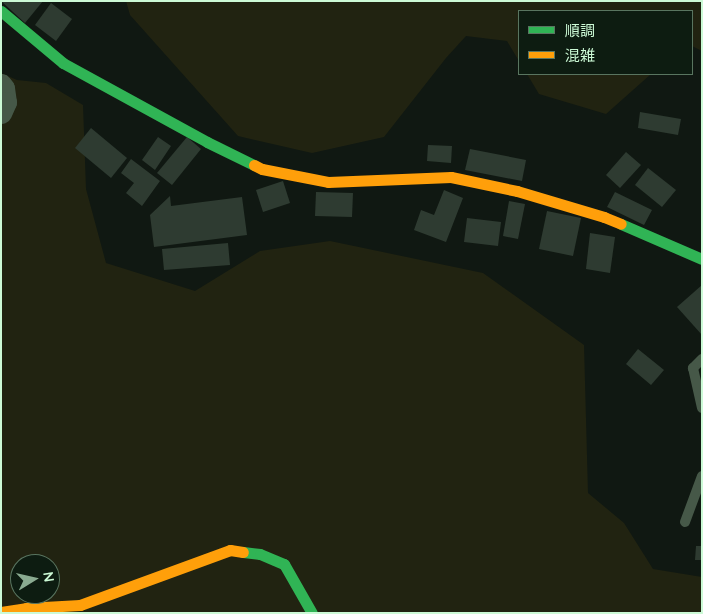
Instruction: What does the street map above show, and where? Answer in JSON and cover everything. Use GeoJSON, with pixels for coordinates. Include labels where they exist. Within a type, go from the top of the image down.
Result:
{"type":"FeatureCollection","features":[{"type":"Feature","properties":{"kind":"street"},"geometry":{"type":"LineString","coordinates":[[1,11],[63,64],[207,142],[262,169],[328,182],[451,176],[518,191],[604,218],[702,259]]}},
{"type":"Feature","properties":{"kind":"street"},"geometry":{"type":"LineString","coordinates":[[1,84],[4,88],[6,102],[1,113]]}},
{"type":"Feature","properties":{"kind":"street"},"geometry":{"type":"LineString","coordinates":[[1,612],[26,608],[80,605],[230,550],[260,554],[284,564],[312,613]]}},
{"type":"Feature","properties":{"kind":"lane"},"geometry":{"type":"LineString","coordinates":[[702,359],[693,368],[702,408]]}},
{"type":"Feature","properties":{"kind":"lane"},"geometry":{"type":"LineString","coordinates":[[685,522],[702,476]]}},
{"type":"Feature","properties":{"kind":"green space"},"geometry":{"type":"Polygon","coordinates":[[[126,1],[702,1],[702,51],[693,46],[693,10],[518,10],[518,59],[507,41],[466,36],[446,58],[384,137],[312,153],[238,136],[130,15],[126,1]]]}},
{"type":"Feature","properties":{"kind":"green space"},"geometry":{"type":"Polygon","coordinates":[[[1,73],[17,80],[46,83],[83,105],[86,189],[106,263],[195,291],[260,251],[330,241],[483,273],[584,345],[588,493],[624,523],[653,569],[702,577],[702,613],[1,613],[1,73]]]}},
{"type":"Feature","properties":{"kind":"green space"},"geometry":{"type":"Polygon","coordinates":[[[528,75],[650,75],[606,114],[539,94],[528,75]]]}},
{"type":"Feature","properties":{"kind":"building"},"geometry":{"type":"Polygon","coordinates":[[[1,1],[43,1],[25,23],[1,1]]]}},
{"type":"Feature","properties":{"kind":"building"},"geometry":{"type":"Polygon","coordinates":[[[51,3],[72,19],[56,41],[35,25],[51,3]]]}},
{"type":"Feature","properties":{"kind":"building"},"geometry":{"type":"Polygon","coordinates":[[[640,112],[681,119],[678,135],[638,128],[640,112]]]}},
{"type":"Feature","properties":{"kind":"building"},"geometry":{"type":"Polygon","coordinates":[[[91,128],[127,158],[111,178],[75,148],[91,128]]]}},
{"type":"Feature","properties":{"kind":"building"},"geometry":{"type":"Polygon","coordinates":[[[158,137],[171,146],[155,170],[142,160],[158,137]]]}},
{"type":"Feature","properties":{"kind":"building"},"geometry":{"type":"Polygon","coordinates":[[[187,137],[201,149],[172,185],[157,173],[187,137]]]}},
{"type":"Feature","properties":{"kind":"building"},"geometry":{"type":"Polygon","coordinates":[[[428,145],[452,146],[451,163],[427,161],[428,145]]]}},
{"type":"Feature","properties":{"kind":"building"},"geometry":{"type":"Polygon","coordinates":[[[470,149],[526,160],[522,181],[465,170],[470,149]]]}},
{"type":"Feature","properties":{"kind":"building"},"geometry":{"type":"Polygon","coordinates":[[[626,152],[641,165],[620,188],[606,175],[626,152]]]}},
{"type":"Feature","properties":{"kind":"building"},"geometry":{"type":"Polygon","coordinates":[[[131,159],[160,181],[142,206],[126,193],[134,183],[121,173],[131,159]]]}},
{"type":"Feature","properties":{"kind":"building"},"geometry":{"type":"Polygon","coordinates":[[[648,168],[676,190],[662,207],[635,185],[648,168]]]}},
{"type":"Feature","properties":{"kind":"building"},"geometry":{"type":"Polygon","coordinates":[[[283,181],[290,203],[263,212],[256,190],[283,181]]]}},
{"type":"Feature","properties":{"kind":"building"},"geometry":{"type":"Polygon","coordinates":[[[444,190],[463,198],[446,242],[414,230],[421,210],[434,215],[444,190]]]}},
{"type":"Feature","properties":{"kind":"building"},"geometry":{"type":"Polygon","coordinates":[[[316,192],[353,193],[352,217],[315,216],[316,192]]]}},
{"type":"Feature","properties":{"kind":"building"},"geometry":{"type":"Polygon","coordinates":[[[615,192],[652,210],[644,225],[607,207],[615,192]]]}},
{"type":"Feature","properties":{"kind":"building"},"geometry":{"type":"Polygon","coordinates":[[[170,196],[171,206],[242,197],[247,235],[154,247],[150,215],[170,196]]]}},
{"type":"Feature","properties":{"kind":"building"},"geometry":{"type":"Polygon","coordinates":[[[509,201],[525,204],[518,239],[503,236],[509,201]]]}},
{"type":"Feature","properties":{"kind":"building"},"geometry":{"type":"Polygon","coordinates":[[[547,211],[581,218],[573,256],[539,249],[547,211]]]}},
{"type":"Feature","properties":{"kind":"building"},"geometry":{"type":"Polygon","coordinates":[[[467,218],[501,222],[498,246],[464,242],[467,218]]]}},
{"type":"Feature","properties":{"kind":"building"},"geometry":{"type":"Polygon","coordinates":[[[590,233],[615,237],[610,273],[586,269],[590,233]]]}},
{"type":"Feature","properties":{"kind":"building"},"geometry":{"type":"Polygon","coordinates":[[[228,243],[230,265],[164,270],[162,249],[228,243]]]}},
{"type":"Feature","properties":{"kind":"building"},"geometry":{"type":"Polygon","coordinates":[[[702,285],[702,335],[677,307],[702,285]]]}},
{"type":"Feature","properties":{"kind":"building"},"geometry":{"type":"Polygon","coordinates":[[[638,349],[664,370],[651,385],[626,364],[638,349]]]}},
{"type":"Feature","properties":{"kind":"building"},"geometry":{"type":"Polygon","coordinates":[[[696,546],[702,546],[702,560],[695,560],[696,546]]]}},
{"type":"Feature","properties":{"kind":"traffic: fast"},"geometry":{"type":"LineString","coordinates":[[1,11],[63,63],[207,142],[254,165]]}},
{"type":"Feature","properties":{"kind":"traffic: fast"},"geometry":{"type":"LineString","coordinates":[[621,224],[702,259]]}},
{"type":"Feature","properties":{"kind":"traffic: fast"},"geometry":{"type":"LineString","coordinates":[[243,552],[260,554],[284,564],[312,613]]}},
{"type":"Feature","properties":{"kind":"traffic: slow"},"geometry":{"type":"LineString","coordinates":[[254,165],[262,169],[328,182],[451,177],[517,191],[604,217],[621,224]]}},
{"type":"Feature","properties":{"kind":"traffic: slow"},"geometry":{"type":"LineString","coordinates":[[1,612],[26,608],[80,605],[230,550],[243,552]]}}]}
